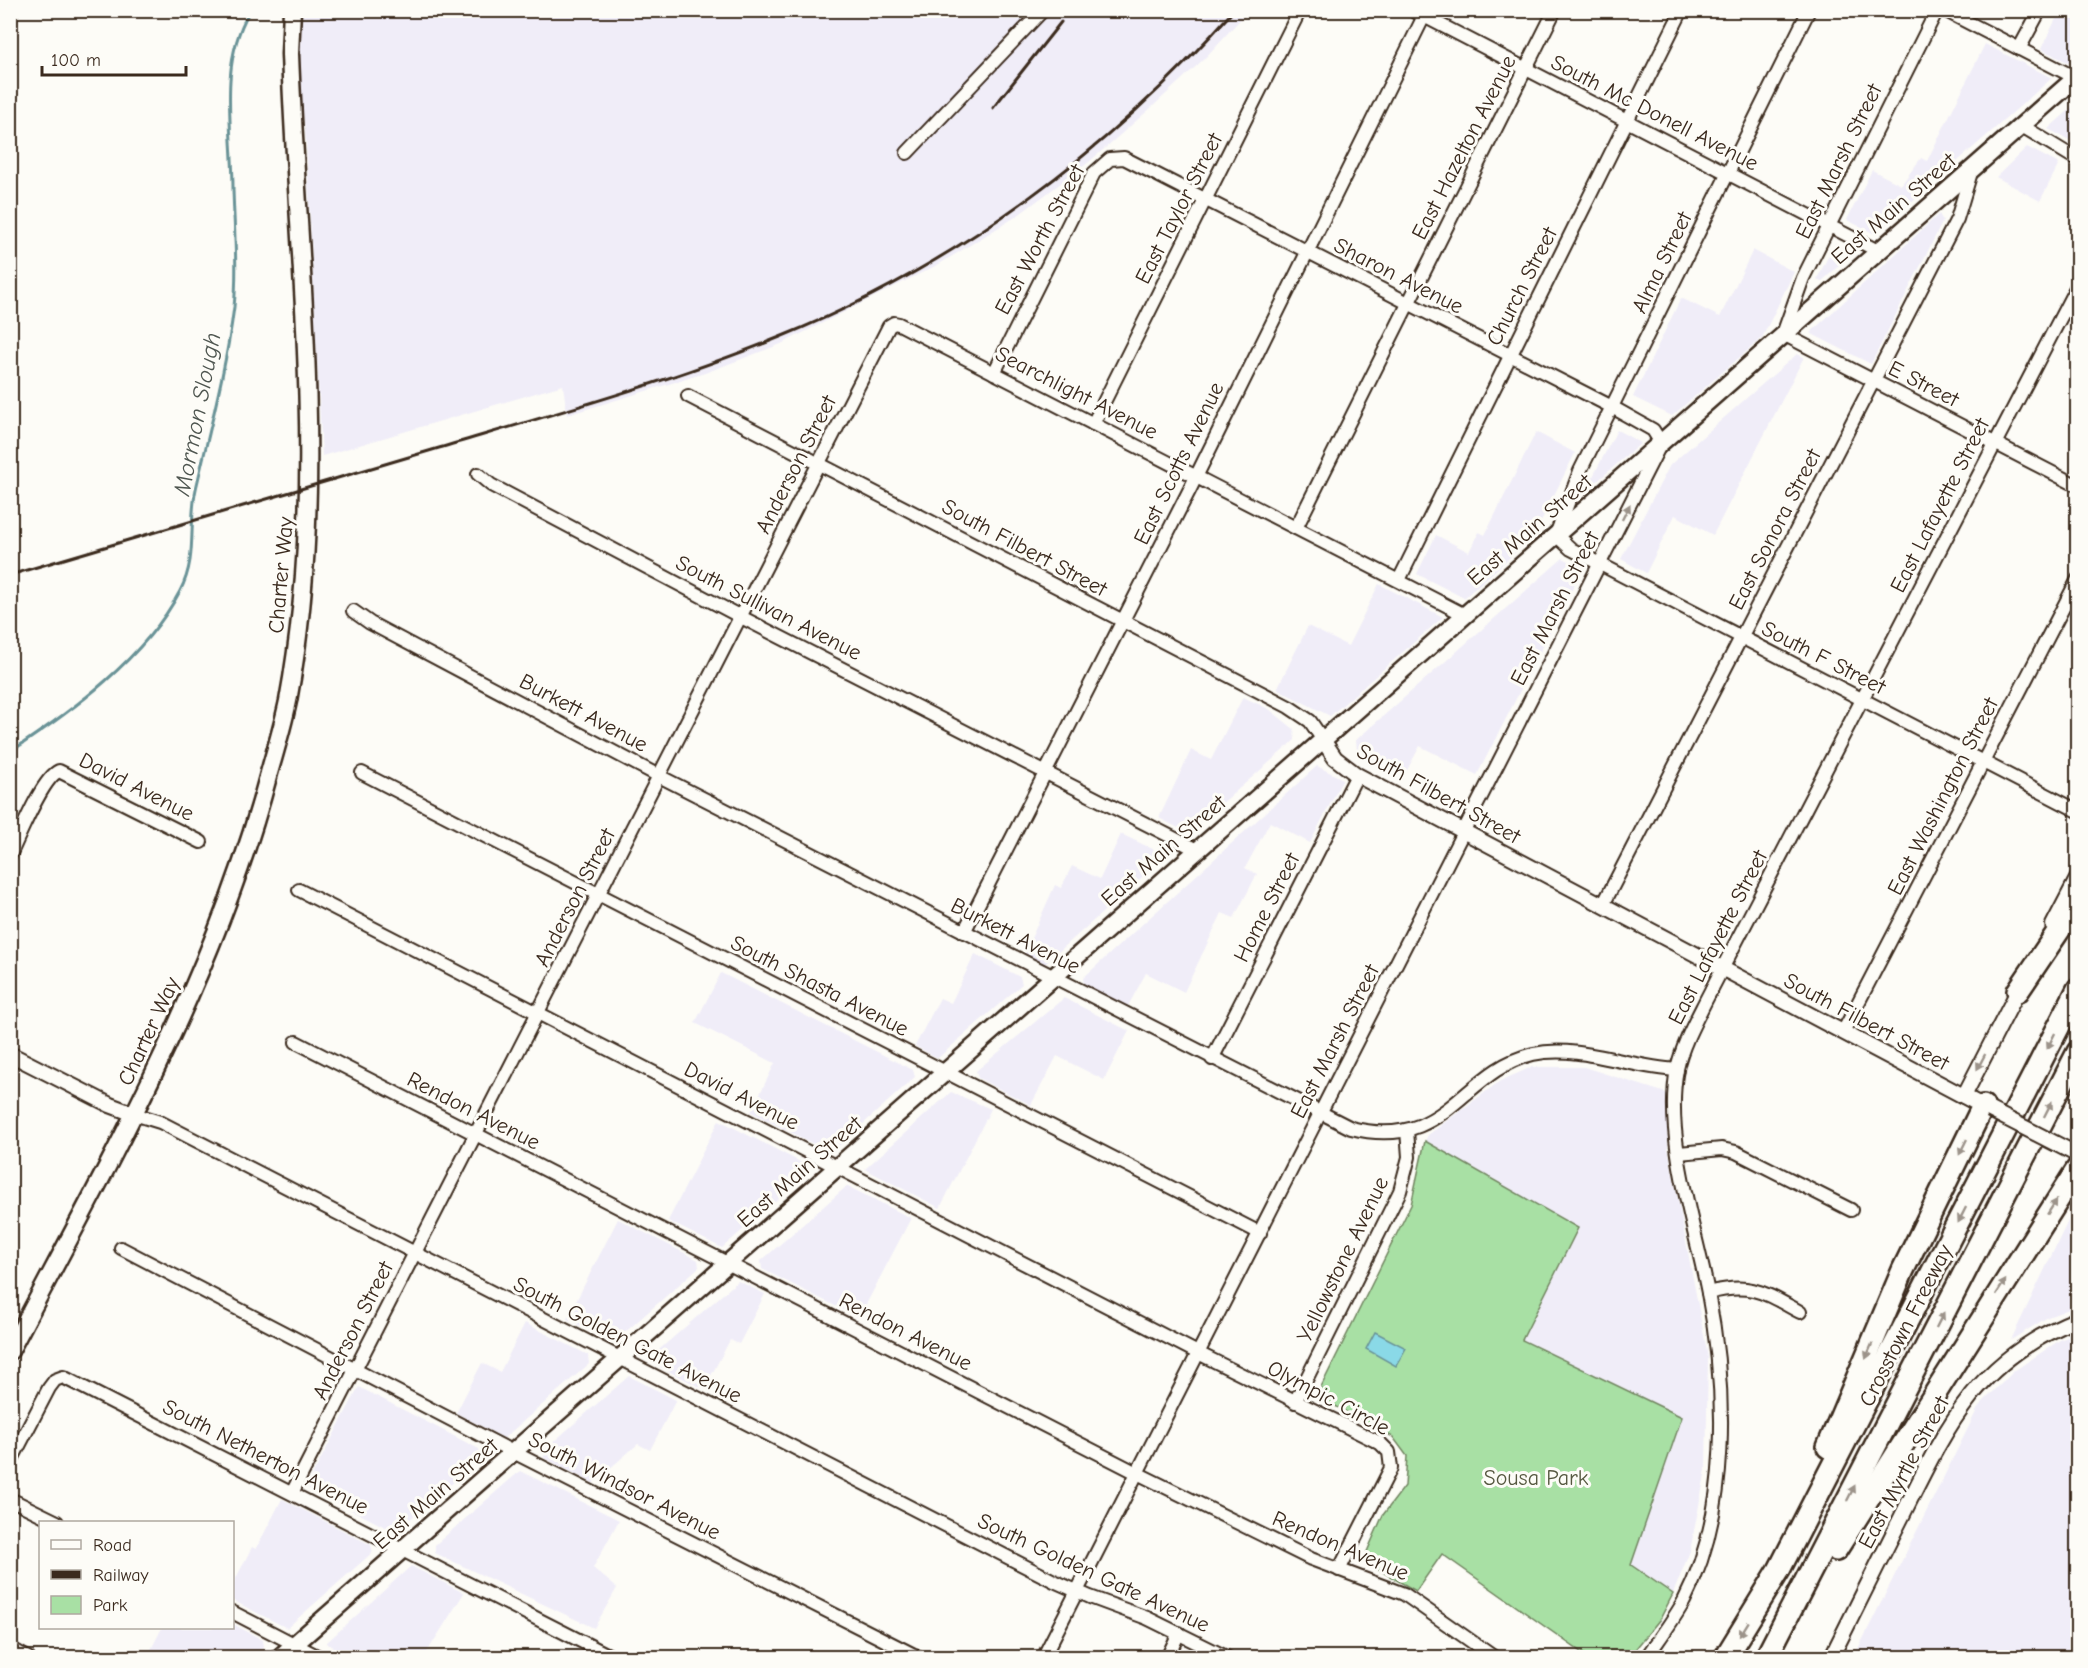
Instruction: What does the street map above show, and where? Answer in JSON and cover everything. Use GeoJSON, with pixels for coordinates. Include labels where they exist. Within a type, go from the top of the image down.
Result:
{"type":"FeatureCollection","features":[{"type":"Feature","properties":{"kind":"highway"},"geometry":{"type":"LineString","coordinates":[[2018,992],[2078,902]]}},
{"type":"Feature","properties":{"kind":"highway","name":"Crosstown Freeway"},"geometry":{"type":"LineString","coordinates":[[1725,1658],[1759,1605],[2078,989]]}},
{"type":"Feature","properties":{"kind":"highway","name":"Crosstown Freeway"},"geometry":{"type":"LineString","coordinates":[[1768,1658],[2078,1052]]}},
{"type":"Feature","properties":{"kind":"highway"},"geometry":{"type":"LineString","coordinates":[[1759,1605],[1903,1270],[1987,1108]]}},
{"type":"Feature","properties":{"kind":"highway"},"geometry":{"type":"LineString","coordinates":[[1768,1658],[2076,1158]]}},
{"type":"Feature","properties":{"kind":"main road","name":"Charter Way"},"geometry":{"type":"LineString","coordinates":[[10,1351],[134,1114],[224,915],[252,838],[287,705],[303,588],[308,514],[309,431],[293,138],[291,10]]}},
{"type":"Feature","properties":{"kind":"main road","name":"East Main Street"},"geometry":{"type":"LineString","coordinates":[[279,1658],[2077,77]]}},
{"type":"Feature","properties":{"kind":"street"},"geometry":{"type":"LineString","coordinates":[[907,153],[1043,10]]}},
{"type":"Feature","properties":{"kind":"street","name":"East Taylor Street"},"geometry":{"type":"LineString","coordinates":[[1093,424],[1300,10]]}},
{"type":"Feature","properties":{"kind":"street","name":"South Mc Donell Avenue"},"geometry":{"type":"LineString","coordinates":[[1412,10],[1426,14],[1526,69],[1878,251]]}},
{"type":"Feature","properties":{"kind":"street","name":"East Hazelton Avenue"},"geometry":{"type":"LineString","coordinates":[[1296,528],[1555,10]]}},
{"type":"Feature","properties":{"kind":"street","name":"Church Street"},"geometry":{"type":"LineString","coordinates":[[1399,580],[1682,10]]}},
{"type":"Feature","properties":{"kind":"street","name":"Alma Street"},"geometry":{"type":"LineString","coordinates":[[1556,534],[1580,471],[1809,10]]}},
{"type":"Feature","properties":{"kind":"street","name":"East Marsh Street"},"geometry":{"type":"LineString","coordinates":[[1783,334],[1803,278],[1937,10]]}},
{"type":"Feature","properties":{"kind":"street"},"geometry":{"type":"LineString","coordinates":[[1944,10],[2077,77]]}},
{"type":"Feature","properties":{"kind":"street"},"geometry":{"type":"LineString","coordinates":[[2019,49],[2040,10]]}},
{"type":"Feature","properties":{"kind":"street","name":"East Scotts Avenue"},"geometry":{"type":"LineString","coordinates":[[964,932],[1196,476],[1426,14]]}},
{"type":"Feature","properties":{"kind":"street"},"geometry":{"type":"LineString","coordinates":[[2022,126],[2078,160]]}},
{"type":"Feature","properties":{"kind":"street","name":"Sharon Avenue"},"geometry":{"type":"LineString","coordinates":[[1110,159],[1124,158],[1612,407],[1653,430],[1661,443]]}},
{"type":"Feature","properties":{"kind":"street","name":"East Worth Street"},"geometry":{"type":"LineString","coordinates":[[994,373],[1094,173],[1110,159]]}},
{"type":"Feature","properties":{"kind":"street","name":"East Sonora Street"},"geometry":{"type":"LineString","coordinates":[[1603,905],[1957,219],[1972,169]]}},
{"type":"Feature","properties":{"kind":"street","name":"East Lafayette Street"},"geometry":{"type":"LineString","coordinates":[[1646,1658],[1684,1601],[1698,1569],[1715,1496],[1720,1434],[1717,1340],[1675,1126],[1677,1070],[1697,1019],[1723,968],[2078,284]]}},
{"type":"Feature","properties":{"kind":"street","name":"Searchlight Avenue"},"geometry":{"type":"LineString","coordinates":[[894,323],[1465,615]]}},
{"type":"Feature","properties":{"kind":"street","name":"Anderson Street"},"geometry":{"type":"LineString","coordinates":[[292,1493],[889,326],[894,323]]}},
{"type":"Feature","properties":{"kind":"street","name":"E Street"},"geometry":{"type":"LineString","coordinates":[[1783,334],[2078,486]]}},
{"type":"Feature","properties":{"kind":"street","name":"South Filbert Street"},"geometry":{"type":"LineString","coordinates":[[688,396],[1289,707],[1310,721],[1335,758],[1357,775],[2025,1128],[2076,1158]]}},
{"type":"Feature","properties":{"kind":"street","name":"East Marsh Street"},"geometry":{"type":"LineString","coordinates":[[1043,1658],[1661,443]]}},
{"type":"Feature","properties":{"kind":"street","name":"South Sullivan Avenue"},"geometry":{"type":"LineString","coordinates":[[478,474],[491,485],[741,617],[1197,850]]}},
{"type":"Feature","properties":{"kind":"street","name":"South F Street"},"geometry":{"type":"LineString","coordinates":[[1556,534],[1571,549],[2078,811]]}},
{"type":"Feature","properties":{"kind":"street","name":"East Washington Street"},"geometry":{"type":"LineString","coordinates":[[1843,1032],[2078,579]]}},
{"type":"Feature","properties":{"kind":"street","name":"Burkett Avenue"},"geometry":{"type":"LineString","coordinates":[[353,611],[370,623],[660,776],[1320,1114],[1362,1131],[1407,1130],[1443,1114],[1505,1066],[1530,1055],[1564,1052],[1657,1069],[1677,1070]]}},
{"type":"Feature","properties":{"kind":"street","name":"David Avenue"},"geometry":{"type":"LineString","coordinates":[[10,855],[42,790],[55,772],[66,773],[201,842]]}},
{"type":"Feature","properties":{"kind":"street","name":"South Shasta Avenue"},"geometry":{"type":"LineString","coordinates":[[362,772],[598,896],[1260,1233]]}},
{"type":"Feature","properties":{"kind":"street","name":"Home Street"},"geometry":{"type":"LineString","coordinates":[[1212,1059],[1357,775]]}},
{"type":"Feature","properties":{"kind":"street"},"geometry":{"type":"LineString","coordinates":[[1964,1096],[2078,875]]}},
{"type":"Feature","properties":{"kind":"street","name":"David Avenue"},"geometry":{"type":"LineString","coordinates":[[299,890],[1198,1353]]}},
{"type":"Feature","properties":{"kind":"street","name":"Rendon Avenue"},"geometry":{"type":"LineString","coordinates":[[296,1042],[1311,1560],[1404,1594],[1495,1658]]}},
{"type":"Feature","properties":{"kind":"street","name":"South Golden Gate Avenue"},"geometry":{"type":"LineString","coordinates":[[10,1054],[110,1105],[160,1122],[1077,1592],[1179,1633],[1228,1658]]}},
{"type":"Feature","properties":{"kind":"street","name":"Yellowstone Avenue"},"geometry":{"type":"LineString","coordinates":[[1295,1402],[1400,1191],[1408,1168],[1407,1130]]}},
{"type":"Feature","properties":{"kind":"street"},"geometry":{"type":"LineString","coordinates":[[1679,1153],[1722,1149],[1736,1152],[1851,1210]]}},
{"type":"Feature","properties":{"kind":"street","name":"South Windsor Avenue"},"geometry":{"type":"LineString","coordinates":[[121,1248],[356,1368],[514,1453],[920,1658]]}},
{"type":"Feature","properties":{"kind":"street"},"geometry":{"type":"LineString","coordinates":[[1708,1293],[1732,1287],[1749,1288],[1800,1312]]}},
{"type":"Feature","properties":{"kind":"street","name":"East Myrtle Street"},"geometry":{"type":"LineString","coordinates":[[1832,1658],[1939,1441],[1955,1414],[1982,1382],[2013,1354],[2054,1329],[2078,1319]]}},
{"type":"Feature","properties":{"kind":"street","name":"Olympic Circle"},"geometry":{"type":"LineString","coordinates":[[1198,1353],[1380,1443],[1389,1452],[1391,1460],[1388,1474],[1340,1570]]}},
{"type":"Feature","properties":{"kind":"street","name":"South Netherton Avenue"},"geometry":{"type":"LineString","coordinates":[[10,1463],[50,1388],[59,1378],[73,1380],[614,1658]]}},
{"type":"Feature","properties":{"kind":"street"},"geometry":{"type":"LineString","coordinates":[[10,1499],[55,1521]]}},
{"type":"Feature","properties":{"kind":"street"},"geometry":{"type":"LineString","coordinates":[[234,1613],[321,1658]]}},
{"type":"Feature","properties":{"kind":"street"},"geometry":{"type":"LineString","coordinates":[[1167,1658],[1179,1633]]}},
{"type":"Feature","properties":{"kind":"street"},"geometry":{"type":"LineString","coordinates":[[10,1648],[28,1658]]}},
{"type":"Feature","properties":{"kind":"shaded area"},"geometry":{"type":"Polygon","coordinates":[[[293,11],[1248,11],[1204,59],[1152,107],[1089,162],[1017,216],[941,263],[781,344],[705,373],[567,415],[563,385],[322,456],[306,141],[293,11]]]}},
{"type":"Feature","properties":{"kind":"shaded area"},"geometry":{"type":"Polygon","coordinates":[[[2060,11],[2077,11],[2077,56],[2069,63],[2041,49],[2060,11]]]}},
{"type":"Feature","properties":{"kind":"shaded area"},"geometry":{"type":"Polygon","coordinates":[[[1985,44],[2052,78],[1875,234],[1847,220],[1872,170],[1901,185],[1921,158],[1927,161],[1985,44]]]}},
{"type":"Feature","properties":{"kind":"shaded area"},"geometry":{"type":"Polygon","coordinates":[[[2077,103],[2077,144],[2048,129],[2077,103]]]}},
{"type":"Feature","properties":{"kind":"shaded area"},"geometry":{"type":"Polygon","coordinates":[[[2027,147],[2059,164],[2040,201],[1996,177],[2027,147]]]}},
{"type":"Feature","properties":{"kind":"shaded area"},"geometry":{"type":"Polygon","coordinates":[[[1939,214],[1943,221],[1871,364],[1810,333],[1939,214]]]}},
{"type":"Feature","properties":{"kind":"shaded area"},"geometry":{"type":"Polygon","coordinates":[[[1835,243],[1853,253],[1821,282],[1817,279],[1835,243]]]}},
{"type":"Feature","properties":{"kind":"shaded area"},"geometry":{"type":"Polygon","coordinates":[[[1753,250],[1794,272],[1762,338],[1672,416],[1633,397],[1681,298],[1720,317],[1753,250]]]}},
{"type":"Feature","properties":{"kind":"shaded area"},"geometry":{"type":"Polygon","coordinates":[[[1797,354],[1804,357],[1713,535],[1675,515],[1646,573],[1621,559],[1670,465],[1797,354]]]}},
{"type":"Feature","properties":{"kind":"shaded area"},"geometry":{"type":"Polygon","coordinates":[[[1617,430],[1641,443],[1585,492],[1617,430]]]}},
{"type":"Feature","properties":{"kind":"shaded area"},"geometry":{"type":"Polygon","coordinates":[[[1536,432],[1575,453],[1533,537],[1464,598],[1417,574],[1436,535],[1469,552],[1479,532],[1485,535],[1536,432]]]}},
{"type":"Feature","properties":{"kind":"shaded area"},"geometry":{"type":"Polygon","coordinates":[[[1563,558],[1583,568],[1477,775],[1420,746],[1400,783],[1357,751],[1356,740],[1563,558]]]}},
{"type":"Feature","properties":{"kind":"shaded area"},"geometry":{"type":"Polygon","coordinates":[[[1379,584],[1443,617],[1330,716],[1277,689],[1308,626],[1348,646],[1379,584]]]}},
{"type":"Feature","properties":{"kind":"shaded area"},"geometry":{"type":"Polygon","coordinates":[[[1243,697],[1269,709],[1294,729],[1295,740],[1188,833],[1159,818],[1191,750],[1211,760],[1243,697]]]}},
{"type":"Feature","properties":{"kind":"shaded area"},"geometry":{"type":"Polygon","coordinates":[[[1317,766],[1343,779],[1310,843],[1270,822],[1245,868],[1257,874],[1234,918],[1222,913],[1184,992],[1146,973],[1128,1006],[1084,984],[1083,978],[1317,766]]]}},
{"type":"Feature","properties":{"kind":"shaded area"},"geometry":{"type":"Polygon","coordinates":[[[1121,834],[1159,852],[1160,861],[1045,964],[1024,954],[1055,885],[1061,888],[1072,866],[1100,879],[1121,834]]]}},
{"type":"Feature","properties":{"kind":"shaded area"},"geometry":{"type":"Polygon","coordinates":[[[975,954],[1020,977],[1022,984],[938,1058],[915,1046],[940,998],[951,1003],[975,954]]]}},
{"type":"Feature","properties":{"kind":"shaded area"},"geometry":{"type":"Polygon","coordinates":[[[721,973],[913,1070],[915,1077],[831,1153],[751,1112],[775,1063],[695,1023],[721,973]]]}},
{"type":"Feature","properties":{"kind":"shaded area"},"geometry":{"type":"Polygon","coordinates":[[[1064,998],[1129,1031],[1104,1080],[1057,1056],[1031,1105],[978,1078],[976,1071],[1064,998]]]}},
{"type":"Feature","properties":{"kind":"shaded area"},"geometry":{"type":"Polygon","coordinates":[[[1532,1067],[1584,1067],[1666,1093],[1668,1148],[1708,1357],[1706,1470],[1690,1551],[1673,1594],[1631,1566],[1682,1417],[1522,1340],[1425,1141],[1428,1135],[1500,1081],[1532,1067]]]}},
{"type":"Feature","properties":{"kind":"shaded area"},"geometry":{"type":"Polygon","coordinates":[[[951,1092],[991,1109],[940,1208],[865,1169],[951,1092]]]}},
{"type":"Feature","properties":{"kind":"shaded area"},"geometry":{"type":"Polygon","coordinates":[[[719,1120],[806,1165],[809,1172],[722,1248],[668,1221],[719,1120]]]}},
{"type":"Feature","properties":{"kind":"shaded area"},"geometry":{"type":"Polygon","coordinates":[[[847,1186],[911,1218],[859,1318],[762,1269],[761,1261],[847,1186]]]}},
{"type":"Feature","properties":{"kind":"shaded area"},"geometry":{"type":"Polygon","coordinates":[[[2077,1202],[2077,1306],[2048,1317],[2011,1340],[2077,1202]]]}},
{"type":"Feature","properties":{"kind":"shaded area"},"geometry":{"type":"Polygon","coordinates":[[[618,1219],[698,1260],[699,1267],[613,1343],[567,1319],[618,1219]]]}},
{"type":"Feature","properties":{"kind":"shaded area"},"geometry":{"type":"Polygon","coordinates":[[[738,1281],[765,1294],[739,1344],[730,1340],[704,1389],[654,1364],[653,1355],[738,1281]]]}},
{"type":"Feature","properties":{"kind":"shaded area"},"geometry":{"type":"Polygon","coordinates":[[[525,1323],[588,1355],[589,1364],[504,1438],[456,1413],[482,1363],[500,1372],[525,1323]]]}},
{"type":"Feature","properties":{"kind":"shaded area"},"geometry":{"type":"Polygon","coordinates":[[[2077,1333],[2077,1657],[1854,1657],[1979,1406],[2014,1371],[2060,1340],[2077,1333]]]}},
{"type":"Feature","properties":{"kind":"shaded area"},"geometry":{"type":"Polygon","coordinates":[[[629,1376],[676,1400],[650,1450],[638,1444],[593,1483],[544,1458],[544,1450],[629,1376]]]}},
{"type":"Feature","properties":{"kind":"shaded area"},"geometry":{"type":"Polygon","coordinates":[[[359,1387],[479,1449],[481,1459],[395,1532],[306,1487],[359,1387]]]}},
{"type":"Feature","properties":{"kind":"shaded area"},"geometry":{"type":"Polygon","coordinates":[[[520,1471],[619,1520],[593,1568],[617,1588],[594,1628],[435,1553],[435,1545],[520,1471]]]}},
{"type":"Feature","properties":{"kind":"shaded area"},"geometry":{"type":"Polygon","coordinates":[[[282,1499],[371,1545],[373,1552],[287,1628],[234,1601],[234,1582],[252,1547],[256,1549],[282,1499]]]}},
{"type":"Feature","properties":{"kind":"shaded area"},"geometry":{"type":"Polygon","coordinates":[[[411,1566],[464,1593],[424,1657],[350,1657],[326,1643],[411,1566]]]}},
{"type":"Feature","properties":{"kind":"shaded area"},"geometry":{"type":"Polygon","coordinates":[[[234,1625],[263,1640],[264,1647],[249,1657],[147,1657],[161,1629],[234,1629],[234,1625]]]}},
{"type":"Feature","properties":{"kind":"green space","name":"Sousa Park"},"geometry":{"type":"Polygon","coordinates":[[[1425,1141],[1578,1228],[1522,1340],[1682,1417],[1631,1565],[1673,1594],[1660,1619],[1629,1657],[1588,1657],[1442,1554],[1416,1591],[1363,1561],[1383,1515],[1405,1486],[1407,1456],[1393,1437],[1324,1400],[1319,1391],[1411,1205],[1425,1141]]]}},
{"type":"Feature","properties":{"kind":"water"},"geometry":{"type":"Polygon","coordinates":[[[1375,1332],[1406,1348],[1396,1366],[1366,1349],[1375,1332]]]}},
{"type":"Feature","properties":{"kind":"waterway","name":"Mormon Slough"},"geometry":{"type":"LineString","coordinates":[[10,752],[82,701],[127,661],[165,615],[186,579],[191,553],[196,489],[222,376],[234,307],[236,263],[230,76],[239,33],[252,10]]}},
{"type":"Feature","properties":{"kind":"railway"},"geometry":{"type":"LineString","coordinates":[[10,575],[611,397],[696,369],[780,337],[844,309],[907,276],[967,240],[1026,200],[1082,157],[1135,111],[1186,62],[1234,10]]}},
{"type":"Feature","properties":{"kind":"railway"},"geometry":{"type":"LineString","coordinates":[[993,108],[1061,22]]}}]}
